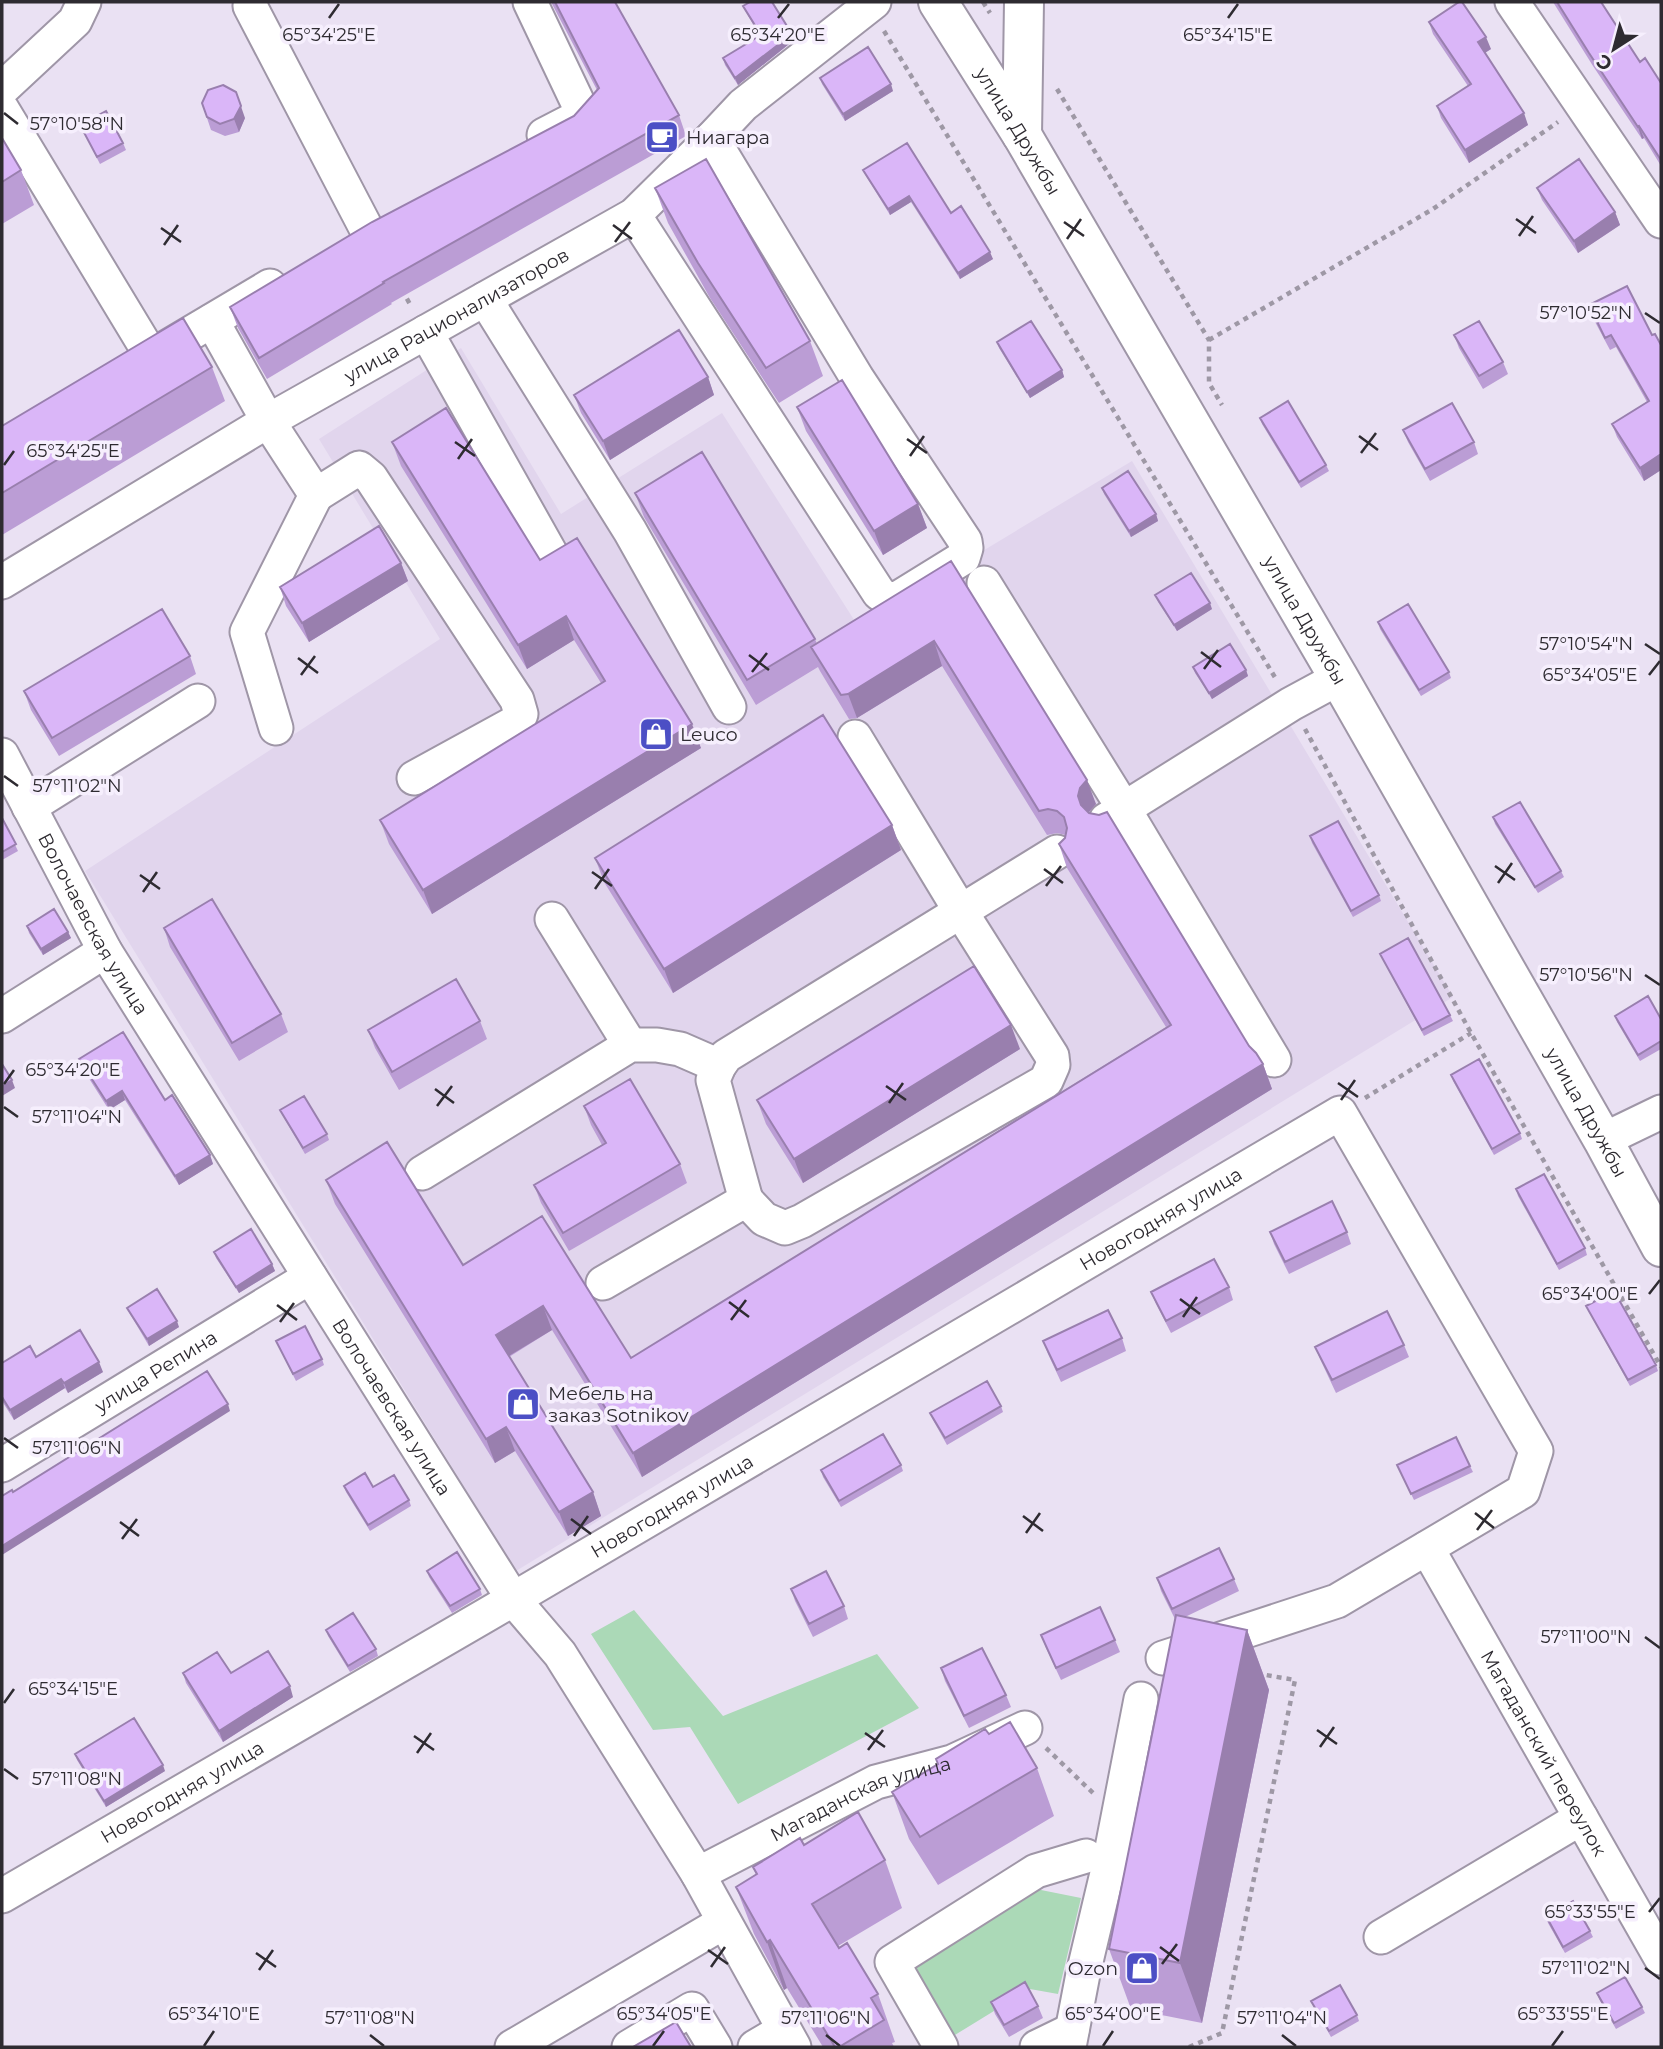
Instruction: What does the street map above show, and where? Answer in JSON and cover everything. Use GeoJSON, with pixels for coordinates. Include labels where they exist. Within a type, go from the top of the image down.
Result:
{"type":"FeatureCollection","features":[{"type":"Feature","properties":{"kind":"main road","name":"улица Дружбы"},"geometry":{"type":"LineString","coordinates":[[938,2],[1022,135],[1339,678],[1603,1140],[1661,1247]]}},
{"type":"Feature","properties":{"kind":"main road"},"geometry":{"type":"LineString","coordinates":[[1022,135],[1024,2]]}},
{"type":"Feature","properties":{"kind":"street"},"geometry":{"type":"LineString","coordinates":[[2,89],[75,22],[84,2]]}},
{"type":"Feature","properties":{"kind":"street"},"geometry":{"type":"LineString","coordinates":[[251,2],[250,6],[366,229]]}},
{"type":"Feature","properties":{"kind":"street"},"geometry":{"type":"LineString","coordinates":[[512,152],[573,120],[579,113],[575,93],[530,2]]}},
{"type":"Feature","properties":{"kind":"street"},"geometry":{"type":"LineString","coordinates":[[1512,2],[1661,221]]}},
{"type":"Feature","properties":{"kind":"street","name":"улица Рационализаторов"},"geometry":{"type":"LineString","coordinates":[[2,582],[268,421],[634,215],[743,105],[872,4]]}},
{"type":"Feature","properties":{"kind":"street"},"geometry":{"type":"LineString","coordinates":[[2,109],[141,364],[295,271]]}},
{"type":"Feature","properties":{"kind":"street"},"geometry":{"type":"LineString","coordinates":[[634,215],[782,423],[879,593],[889,600],[895,600],[963,558],[965,541],[847,384],[712,138]]}},
{"type":"Feature","properties":{"kind":"street"},"geometry":{"type":"LineString","coordinates":[[485,299],[631,531],[729,707]]}},
{"type":"Feature","properties":{"kind":"street"},"geometry":{"type":"LineString","coordinates":[[212,321],[268,421],[316,495]]}},
{"type":"Feature","properties":{"kind":"street"},"geometry":{"type":"LineString","coordinates":[[426,332],[551,554]]}},
{"type":"Feature","properties":{"kind":"street"},"geometry":{"type":"LineString","coordinates":[[276,728],[247,632],[316,495],[359,468],[371,478],[517,700],[521,715],[518,721],[414,778]]}},
{"type":"Feature","properties":{"kind":"street"},"geometry":{"type":"LineString","coordinates":[[984,583],[1115,815],[1274,1060]]}},
{"type":"Feature","properties":{"kind":"street"},"geometry":{"type":"LineString","coordinates":[[1115,815],[1291,704],[1339,678]]}},
{"type":"Feature","properties":{"kind":"street"},"geometry":{"type":"LineString","coordinates":[[29,807],[198,701]]}},
{"type":"Feature","properties":{"kind":"street"},"geometry":{"type":"LineString","coordinates":[[855,737],[961,912],[1052,1056],[1053,1065],[1046,1081],[802,1221],[786,1227],[764,1219],[746,1200],[713,1080],[726,1056],[961,912],[1057,852]]}},
{"type":"Feature","properties":{"kind":"street","name":"Волочаевская улица"},"geometry":{"type":"LineString","coordinates":[[2,755],[105,951],[513,1599],[560,1654],[698,1874],[789,2039]]}},
{"type":"Feature","properties":{"kind":"street"},"geometry":{"type":"LineString","coordinates":[[552,919],[630,1045]]}},
{"type":"Feature","properties":{"kind":"street"},"geometry":{"type":"LineString","coordinates":[[2,1016],[105,951]]}},
{"type":"Feature","properties":{"kind":"street"},"geometry":{"type":"LineString","coordinates":[[422,1173],[630,1045],[657,1045],[680,1049],[719,1066]]}},
{"type":"Feature","properties":{"kind":"street"},"geometry":{"type":"LineString","coordinates":[[1603,1140],[1661,1112]]}},
{"type":"Feature","properties":{"kind":"street"},"geometry":{"type":"LineString","coordinates":[[1163,1658],[1337,1601],[1523,1491],[1536,1451],[1340,1113]]}},
{"type":"Feature","properties":{"kind":"street","name":"Новогодняя улица"},"geometry":{"type":"LineString","coordinates":[[2,1896],[1340,1113]]}},
{"type":"Feature","properties":{"kind":"street"},"geometry":{"type":"LineString","coordinates":[[603,1283],[746,1200]]}},
{"type":"Feature","properties":{"kind":"street","name":"улица Репина"},"geometry":{"type":"LineString","coordinates":[[2,1465],[310,1277]]}},
{"type":"Feature","properties":{"kind":"street","name":"Магаданский переулок"},"geometry":{"type":"LineString","coordinates":[[1427,1548],[1661,1958]]}},
{"type":"Feature","properties":{"kind":"street"},"geometry":{"type":"LineString","coordinates":[[1037,2047],[1071,2039],[1141,1699]]}},
{"type":"Feature","properties":{"kind":"street","name":"Магаданская улица"},"geometry":{"type":"LineString","coordinates":[[698,1874],[876,1782],[952,1762],[1025,1728]]}},
{"type":"Feature","properties":{"kind":"street"},"geometry":{"type":"LineString","coordinates":[[1381,1937],[1581,1818]]}},
{"type":"Feature","properties":{"kind":"street"},"geometry":{"type":"LineString","coordinates":[[941,2047],[892,1962],[1036,1871],[1086,1856]]}},
{"type":"Feature","properties":{"kind":"street"},"geometry":{"type":"LineString","coordinates":[[512,2047],[724,1922]]}},
{"type":"Feature","properties":{"kind":"street"},"geometry":{"type":"LineString","coordinates":[[629,2047],[692,2009],[715,2047]]}},
{"type":"Feature","properties":{"kind":"street"},"geometry":{"type":"LineString","coordinates":[[755,2047],[789,2039]]}},
{"type":"Feature","properties":{"kind":"path"},"geometry":{"type":"LineString","coordinates":[[983,2],[998,27],[1022,47]]}},
{"type":"Feature","properties":{"kind":"path"},"geometry":{"type":"LineString","coordinates":[[872,4],[1291,704],[1471,1033],[1661,1367]]}},
{"type":"Feature","properties":{"kind":"path"},"geometry":{"type":"LineString","coordinates":[[1056,86],[1209,340],[1433,209],[1582,106]]}},
{"type":"Feature","properties":{"kind":"path"},"geometry":{"type":"LineString","coordinates":[[400,286],[426,332]]}},
{"type":"Feature","properties":{"kind":"path"},"geometry":{"type":"LineString","coordinates":[[1340,1113],[1471,1033]]}},
{"type":"Feature","properties":{"kind":"path"},"geometry":{"type":"LineString","coordinates":[[1189,2047],[1222,2033],[1295,1680],[1255,1674]]}},
{"type":"Feature","properties":{"kind":"path"},"geometry":{"type":"LineString","coordinates":[[1025,1728],[1097,1797],[1099,1784]]}},
{"type":"Feature","properties":{"kind":"shaded area"},"geometry":{"type":"Polygon","coordinates":[[[461,348],[561,514],[722,413],[858,626],[1132,461],[1453,997],[516,1571],[85,871],[440,639],[319,439],[461,348]]]}},
{"type":"Feature","properties":{"kind":"green space"},"geometry":{"type":"Polygon","coordinates":[[[634,1610],[723,1716],[877,1654],[919,1708],[738,1804],[690,1727],[653,1730],[591,1634],[634,1610]]]}},
{"type":"Feature","properties":{"kind":"green space"},"geometry":{"type":"Polygon","coordinates":[[[1026,1887],[1081,1898],[1058,1994],[1030,1989],[950,2038],[905,1964],[1026,1887]]]}},
{"type":"Feature","properties":{"kind":"building"},"geometry":{"type":"Polygon","coordinates":[[[555,2],[615,2],[679,115],[383,282],[259,358],[230,307],[372,222],[574,116],[599,88],[555,2]]]}},
{"type":"Feature","properties":{"kind":"building"},"geometry":{"type":"Polygon","coordinates":[[[750,2],[772,2],[792,34],[735,78],[723,58],[761,35],[743,6],[750,2]]]}},
{"type":"Feature","properties":{"kind":"building"},"geometry":{"type":"Polygon","coordinates":[[[1462,2],[1486,37],[1478,42],[1524,113],[1465,150],[1437,106],[1471,84],[1429,22],[1462,2]]]}},
{"type":"Feature","properties":{"kind":"building"},"geometry":{"type":"Polygon","coordinates":[[[1557,2],[1601,2],[1640,62],[1645,58],[1661,83],[1661,160],[1589,53],[1557,2]]]}},
{"type":"Feature","properties":{"kind":"building"},"geometry":{"type":"Polygon","coordinates":[[[868,47],[891,84],[843,114],[820,78],[868,47]]]}},
{"type":"Feature","properties":{"kind":"building"},"geometry":{"type":"Polygon","coordinates":[[[223,85],[236,92],[241,106],[234,119],[220,124],[207,117],[202,103],[208,90],[223,85]]]}},
{"type":"Feature","properties":{"kind":"building"},"geometry":{"type":"Polygon","coordinates":[[[106,111],[123,143],[97,157],[80,125],[106,111]]]}},
{"type":"Feature","properties":{"kind":"building"},"geometry":{"type":"Polygon","coordinates":[[[2,138],[21,170],[2,182],[2,138]]]}},
{"type":"Feature","properties":{"kind":"building"},"geometry":{"type":"Polygon","coordinates":[[[907,143],[951,213],[961,206],[990,252],[958,273],[909,196],[888,209],[863,170],[907,143]]]}},
{"type":"Feature","properties":{"kind":"building"},"geometry":{"type":"Polygon","coordinates":[[[706,159],[810,341],[766,368],[698,263],[655,188],[706,159]]]}},
{"type":"Feature","properties":{"kind":"building"},"geometry":{"type":"Polygon","coordinates":[[[1579,159],[1615,212],[1574,241],[1537,188],[1579,159]]]}},
{"type":"Feature","properties":{"kind":"building"},"geometry":{"type":"Polygon","coordinates":[[[1627,286],[1652,335],[1655,334],[1661,345],[1661,454],[1640,468],[1612,424],[1649,401],[1611,335],[1605,338],[1589,305],[1627,286]]]}},
{"type":"Feature","properties":{"kind":"building"},"geometry":{"type":"Polygon","coordinates":[[[183,318],[212,367],[2,493],[2,426],[183,318]]]}},
{"type":"Feature","properties":{"kind":"building"},"geometry":{"type":"Polygon","coordinates":[[[1031,321],[1062,370],[1027,392],[997,342],[1031,321]]]}},
{"type":"Feature","properties":{"kind":"building"},"geometry":{"type":"Polygon","coordinates":[[[1479,321],[1503,362],[1479,376],[1454,335],[1479,321]]]}},
{"type":"Feature","properties":{"kind":"building"},"geometry":{"type":"Polygon","coordinates":[[[679,330],[708,377],[603,441],[574,395],[679,330]]]}},
{"type":"Feature","properties":{"kind":"building"},"geometry":{"type":"Polygon","coordinates":[[[842,380],[918,504],[874,531],[797,407],[842,380]]]}},
{"type":"Feature","properties":{"kind":"building"},"geometry":{"type":"Polygon","coordinates":[[[1288,401],[1326,465],[1299,482],[1260,418],[1288,401]]]}},
{"type":"Feature","properties":{"kind":"building"},"geometry":{"type":"Polygon","coordinates":[[[1452,403],[1474,442],[1425,469],[1403,430],[1452,403]]]}},
{"type":"Feature","properties":{"kind":"building"},"geometry":{"type":"Polygon","coordinates":[[[446,408],[540,560],[577,538],[692,724],[423,890],[380,820],[605,681],[566,616],[518,645],[392,442],[446,408]]]}},
{"type":"Feature","properties":{"kind":"building"},"geometry":{"type":"Polygon","coordinates":[[[702,452],[815,639],[747,680],[635,493],[702,452]]]}},
{"type":"Feature","properties":{"kind":"building"},"geometry":{"type":"Polygon","coordinates":[[[1128,471],[1156,514],[1129,531],[1102,488],[1128,471]]]}},
{"type":"Feature","properties":{"kind":"building"},"geometry":{"type":"Polygon","coordinates":[[[379,526],[401,563],[302,623],[280,587],[379,526]]]}},
{"type":"Feature","properties":{"kind":"building"},"geometry":{"type":"Polygon","coordinates":[[[951,561],[1087,780],[1080,788],[1078,796],[1081,805],[1089,813],[1099,815],[1107,812],[1249,1046],[1263,1064],[633,1453],[543,1306],[496,1335],[593,1492],[559,1512],[506,1427],[486,1439],[326,1180],[387,1142],[463,1265],[542,1216],[631,1358],[1171,1025],[1059,844],[1065,838],[1067,828],[1064,817],[1057,811],[1039,811],[934,641],[848,694],[841,695],[811,647],[951,561]]]}},
{"type":"Feature","properties":{"kind":"building"},"geometry":{"type":"Polygon","coordinates":[[[1191,573],[1210,603],[1174,625],[1155,595],[1191,573]]]}},
{"type":"Feature","properties":{"kind":"building"},"geometry":{"type":"Polygon","coordinates":[[[1408,604],[1449,672],[1419,690],[1378,622],[1408,604]]]}},
{"type":"Feature","properties":{"kind":"building"},"geometry":{"type":"Polygon","coordinates":[[[162,609],[190,656],[52,738],[24,691],[162,609]]]}},
{"type":"Feature","properties":{"kind":"building"},"geometry":{"type":"Polygon","coordinates":[[[1230,644],[1246,670],[1209,693],[1193,667],[1230,644]]]}},
{"type":"Feature","properties":{"kind":"building"},"geometry":{"type":"Polygon","coordinates":[[[823,715],[892,825],[664,969],[595,858],[823,715]]]}},
{"type":"Feature","properties":{"kind":"building"},"geometry":{"type":"Polygon","coordinates":[[[1520,802],[1561,871],[1535,887],[1493,817],[1520,802]]]}},
{"type":"Feature","properties":{"kind":"building"},"geometry":{"type":"Polygon","coordinates":[[[2,818],[16,844],[2,852],[2,818]]]}},
{"type":"Feature","properties":{"kind":"building"},"geometry":{"type":"Polygon","coordinates":[[[1338,821],[1379,895],[1351,911],[1310,836],[1338,821]]]}},
{"type":"Feature","properties":{"kind":"building"},"geometry":{"type":"Polygon","coordinates":[[[212,899],[281,1014],[232,1043],[164,928],[212,899]]]}},
{"type":"Feature","properties":{"kind":"building"},"geometry":{"type":"Polygon","coordinates":[[[54,909],[68,932],[41,949],[27,926],[54,909]]]}},
{"type":"Feature","properties":{"kind":"building"},"geometry":{"type":"Polygon","coordinates":[[[1408,938],[1450,1015],[1422,1030],[1380,954],[1408,938]]]}},
{"type":"Feature","properties":{"kind":"building"},"geometry":{"type":"Polygon","coordinates":[[[974,966],[1011,1025],[794,1159],[757,1100],[974,966]]]}},
{"type":"Feature","properties":{"kind":"building"},"geometry":{"type":"Polygon","coordinates":[[[456,979],[480,1021],[392,1072],[368,1030],[456,979]]]}},
{"type":"Feature","properties":{"kind":"building"},"geometry":{"type":"Polygon","coordinates":[[[1648,996],[1661,1019],[1661,1041],[1638,1055],[1615,1016],[1648,996]]]}},
{"type":"Feature","properties":{"kind":"building"},"geometry":{"type":"Polygon","coordinates":[[[123,1032],[165,1100],[172,1095],[210,1155],[175,1176],[122,1091],[106,1101],[79,1059],[123,1032]]]}},
{"type":"Feature","properties":{"kind":"building"},"geometry":{"type":"Polygon","coordinates":[[[1479,1059],[1520,1133],[1492,1149],[1451,1075],[1479,1059]]]}},
{"type":"Feature","properties":{"kind":"building"},"geometry":{"type":"Polygon","coordinates":[[[2,1064],[12,1080],[2,1086],[2,1064]]]}},
{"type":"Feature","properties":{"kind":"building"},"geometry":{"type":"Polygon","coordinates":[[[630,1079],[680,1164],[563,1233],[534,1185],[606,1143],[584,1106],[630,1079]]]}},
{"type":"Feature","properties":{"kind":"building"},"geometry":{"type":"Polygon","coordinates":[[[304,1096],[327,1134],[303,1148],[280,1110],[304,1096]]]}},
{"type":"Feature","properties":{"kind":"building"},"geometry":{"type":"Polygon","coordinates":[[[1544,1174],[1585,1248],[1557,1264],[1516,1189],[1544,1174]]]}},
{"type":"Feature","properties":{"kind":"building"},"geometry":{"type":"Polygon","coordinates":[[[1332,1201],[1347,1232],[1285,1262],[1270,1232],[1332,1201]]]}},
{"type":"Feature","properties":{"kind":"building"},"geometry":{"type":"Polygon","coordinates":[[[251,1229],[272,1264],[236,1287],[214,1252],[251,1229]]]}},
{"type":"Feature","properties":{"kind":"building"},"geometry":{"type":"Polygon","coordinates":[[[1214,1259],[1229,1287],[1166,1321],[1151,1292],[1214,1259]]]}},
{"type":"Feature","properties":{"kind":"building"},"geometry":{"type":"Polygon","coordinates":[[[157,1289],[177,1321],[147,1339],[127,1308],[157,1289]]]}},
{"type":"Feature","properties":{"kind":"building"},"geometry":{"type":"Polygon","coordinates":[[[1614,1291],[1656,1365],[1628,1380],[1586,1306],[1614,1291]]]}},
{"type":"Feature","properties":{"kind":"building"},"geometry":{"type":"Polygon","coordinates":[[[1108,1310],[1122,1338],[1057,1370],[1043,1341],[1108,1310]]]}},
{"type":"Feature","properties":{"kind":"building"},"geometry":{"type":"Polygon","coordinates":[[[1387,1311],[1404,1345],[1332,1380],[1315,1347],[1387,1311]]]}},
{"type":"Feature","properties":{"kind":"building"},"geometry":{"type":"Polygon","coordinates":[[[305,1326],[322,1359],[293,1374],[276,1341],[305,1326]]]}},
{"type":"Feature","properties":{"kind":"building"},"geometry":{"type":"Polygon","coordinates":[[[80,1330],[99,1362],[64,1383],[61,1379],[10,1410],[2,1397],[2,1363],[30,1346],[36,1357],[80,1330]]]}},
{"type":"Feature","properties":{"kind":"building"},"geometry":{"type":"Polygon","coordinates":[[[207,1371],[228,1404],[2,1546],[2,1496],[12,1490],[13,1492],[207,1371]]]}},
{"type":"Feature","properties":{"kind":"building"},"geometry":{"type":"Polygon","coordinates":[[[987,1381],[1001,1406],[945,1438],[930,1413],[987,1381]]]}},
{"type":"Feature","properties":{"kind":"building"},"geometry":{"type":"Polygon","coordinates":[[[883,1434],[901,1465],[839,1501],[821,1470],[883,1434]]]}},
{"type":"Feature","properties":{"kind":"building"},"geometry":{"type":"Polygon","coordinates":[[[1456,1437],[1470,1466],[1411,1494],[1397,1465],[1456,1437]]]}},
{"type":"Feature","properties":{"kind":"building"},"geometry":{"type":"Polygon","coordinates":[[[365,1473],[373,1487],[394,1475],[409,1500],[368,1525],[344,1486],[365,1473]]]}},
{"type":"Feature","properties":{"kind":"building"},"geometry":{"type":"Polygon","coordinates":[[[1219,1548],[1234,1579],[1172,1609],[1157,1578],[1219,1548]]]}},
{"type":"Feature","properties":{"kind":"building"},"geometry":{"type":"Polygon","coordinates":[[[457,1552],[480,1589],[450,1606],[427,1571],[457,1552]]]}},
{"type":"Feature","properties":{"kind":"building"},"geometry":{"type":"Polygon","coordinates":[[[826,1571],[844,1606],[809,1624],[791,1589],[826,1571]]]}},
{"type":"Feature","properties":{"kind":"building"},"geometry":{"type":"Polygon","coordinates":[[[1100,1607],[1115,1640],[1056,1668],[1041,1635],[1100,1607]]]}},
{"type":"Feature","properties":{"kind":"building"},"geometry":{"type":"Polygon","coordinates":[[[353,1613],[376,1649],[348,1666],[326,1630],[353,1613]]]}},
{"type":"Feature","properties":{"kind":"building"},"geometry":{"type":"Polygon","coordinates":[[[1176,1615],[1247,1630],[1180,1963],[1109,1949],[1176,1615]]]}},
{"type":"Feature","properties":{"kind":"building"},"geometry":{"type":"Polygon","coordinates":[[[982,1648],[1006,1695],[964,1716],[941,1668],[982,1648]]]}},
{"type":"Feature","properties":{"kind":"building"},"geometry":{"type":"Polygon","coordinates":[[[268,1651],[290,1686],[219,1731],[183,1673],[217,1652],[231,1673],[268,1651]]]}},
{"type":"Feature","properties":{"kind":"building"},"geometry":{"type":"Polygon","coordinates":[[[134,1718],[163,1765],[104,1801],[75,1754],[134,1718]]]}},
{"type":"Feature","properties":{"kind":"building"},"geometry":{"type":"Polygon","coordinates":[[[1010,1722],[1037,1768],[920,1837],[892,1792],[938,1764],[936,1759],[985,1729],[989,1734],[1010,1722]]]}},
{"type":"Feature","properties":{"kind":"building"},"geometry":{"type":"Polygon","coordinates":[[[858,1812],[885,1860],[812,1904],[839,1948],[847,1943],[878,1994],[871,1998],[884,2020],[835,2047],[770,1940],[767,1942],[736,1887],[757,1874],[753,1867],[800,1838],[804,1845],[858,1812]]]}},
{"type":"Feature","properties":{"kind":"building"},"geometry":{"type":"Polygon","coordinates":[[[1573,1901],[1590,1931],[1563,1947],[1546,1916],[1573,1901]]]}},
{"type":"Feature","properties":{"kind":"building"},"geometry":{"type":"Polygon","coordinates":[[[1625,1977],[1642,2007],[1614,2023],[1597,1993],[1625,1977]]]}},
{"type":"Feature","properties":{"kind":"building"},"geometry":{"type":"Polygon","coordinates":[[[1025,1982],[1038,2006],[1004,2025],[991,2002],[1025,1982]]]}},
{"type":"Feature","properties":{"kind":"building"},"geometry":{"type":"Polygon","coordinates":[[[1340,1985],[1357,2015],[1329,2031],[1311,2001],[1340,1985]]]}},
{"type":"Feature","properties":{"kind":"building"},"geometry":{"type":"Polygon","coordinates":[[[676,2022],[691,2047],[633,2047],[676,2022]]]}},
{"type":"Feature","properties":{"kind":"place","name":"Ниагара"},"geometry":{"type":"Point","coordinates":[662,137]}},
{"type":"Feature","properties":{"kind":"place","name":"Leuco"},"geometry":{"type":"Point","coordinates":[656,734]}},
{"type":"Feature","properties":{"kind":"place","name":"Мебель на заказ Sotnikov"},"geometry":{"type":"Point","coordinates":[523,1404]}},
{"type":"Feature","properties":{"kind":"place","name":"Ozon"},"geometry":{"type":"Point","coordinates":[1142,1968]}}]}
